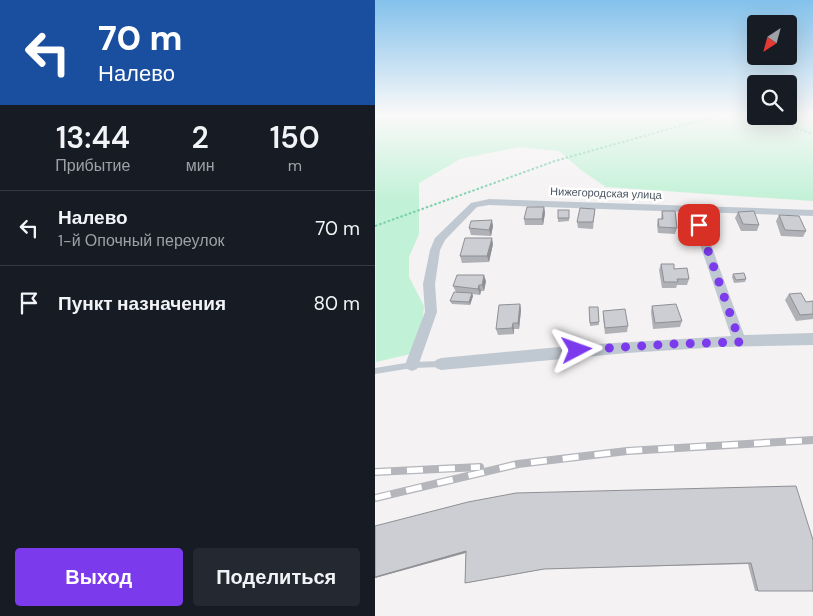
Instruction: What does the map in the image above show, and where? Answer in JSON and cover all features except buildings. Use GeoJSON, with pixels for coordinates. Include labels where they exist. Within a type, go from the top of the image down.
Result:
{"type":"FeatureCollection","features":[{"type":"Feature","properties":{"kind":"street","name":"Нижегородская улица"},"geometry":{"type":"LineString","coordinates":[[413,365],[431,312],[429,284],[435,250],[440,238],[475,205],[489,202],[813,213]]}},
{"type":"Feature","properties":{"kind":"street"},"geometry":{"type":"LineString","coordinates":[[693,209],[740,342]]}},
{"type":"Feature","properties":{"kind":"street"},"geometry":{"type":"LineString","coordinates":[[441,364],[577,350],[672,344],[813,340]]}},
{"type":"Feature","properties":{"kind":"lane"},"geometry":{"type":"LineString","coordinates":[[375,371],[413,365],[441,364]]}},
{"type":"Feature","properties":{"kind":"path"},"geometry":{"type":"LineString","coordinates":[[375,226],[555,161],[617,144]]}},
{"type":"Feature","properties":{"kind":"green space"},"geometry":{"type":"Polygon","coordinates":[[[375,144],[813,144],[813,201],[606,187],[581,170],[559,151],[519,147],[460,159],[419,183],[419,234],[409,257],[409,277],[424,306],[422,327],[410,354],[376,362],[375,144]]]}},
{"type":"Feature","properties":{"kind":"railway"},"geometry":{"type":"LineString","coordinates":[[375,498],[518,464],[627,451],[813,440]]}},
{"type":"Feature","properties":{"kind":"railway"},"geometry":{"type":"LineString","coordinates":[[375,472],[480,467]]}},
{"type":"Feature","properties":{"kind":"route"},"geometry":{"type":"LineString","coordinates":[[577,350],[740,342],[699,225]]}}]}
